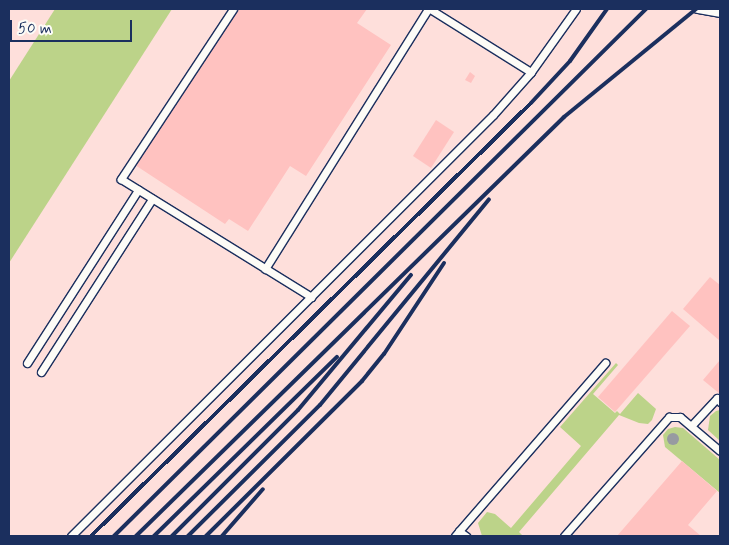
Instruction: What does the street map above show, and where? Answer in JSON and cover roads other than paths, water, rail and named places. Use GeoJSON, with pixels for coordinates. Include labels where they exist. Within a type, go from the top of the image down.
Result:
{"type":"FeatureCollection","features":[{"type":"Feature","properties":{"kind":"lane"},"geometry":{"type":"LineString","coordinates":[[233,9],[121,179],[311,298]]}},
{"type":"Feature","properties":{"kind":"lane"},"geometry":{"type":"LineString","coordinates":[[265,269],[429,9],[531,72]]}},
{"type":"Feature","properties":{"kind":"lane"},"geometry":{"type":"LineString","coordinates":[[71,536],[493,115],[531,72],[576,9]]}},
{"type":"Feature","properties":{"kind":"lane"},"geometry":{"type":"LineString","coordinates":[[696,9],[720,13]]}},
{"type":"Feature","properties":{"kind":"lane"},"geometry":{"type":"LineString","coordinates":[[27,363],[138,190]]}},
{"type":"Feature","properties":{"kind":"lane"},"geometry":{"type":"LineString","coordinates":[[41,372],[152,199]]}},
{"type":"Feature","properties":{"kind":"lane"},"geometry":{"type":"LineString","coordinates":[[466,536],[457,534],[605,363]]}},
{"type":"Feature","properties":{"kind":"lane"},"geometry":{"type":"LineString","coordinates":[[691,426],[716,398],[720,402]]}},
{"type":"Feature","properties":{"kind":"lane"},"geometry":{"type":"LineString","coordinates":[[564,536],[669,417],[680,417],[720,451]]}},
{"type":"Feature","properties":{"kind":"railway"},"geometry":{"type":"LineString","coordinates":[[91,536],[531,103],[570,61],[607,9]]}},
{"type":"Feature","properties":{"kind":"railway"},"geometry":{"type":"LineString","coordinates":[[114,536],[646,9]]}},
{"type":"Feature","properties":{"kind":"railway"},"geometry":{"type":"LineString","coordinates":[[136,536],[564,117],[696,9]]}},
{"type":"Feature","properties":{"kind":"railway"},"geometry":{"type":"LineString","coordinates":[[188,536],[320,405],[489,199]]}},
{"type":"Feature","properties":{"kind":"railway"},"geometry":{"type":"LineString","coordinates":[[206,536],[362,381],[384,354],[444,263]]}},
{"type":"Feature","properties":{"kind":"railway"},"geometry":{"type":"LineString","coordinates":[[172,536],[298,410],[411,275]]}},
{"type":"Feature","properties":{"kind":"railway"},"geometry":{"type":"LineString","coordinates":[[154,536],[337,357]]}},
{"type":"Feature","properties":{"kind":"railway"},"geometry":{"type":"LineString","coordinates":[[222,536],[263,489]]}}]}
